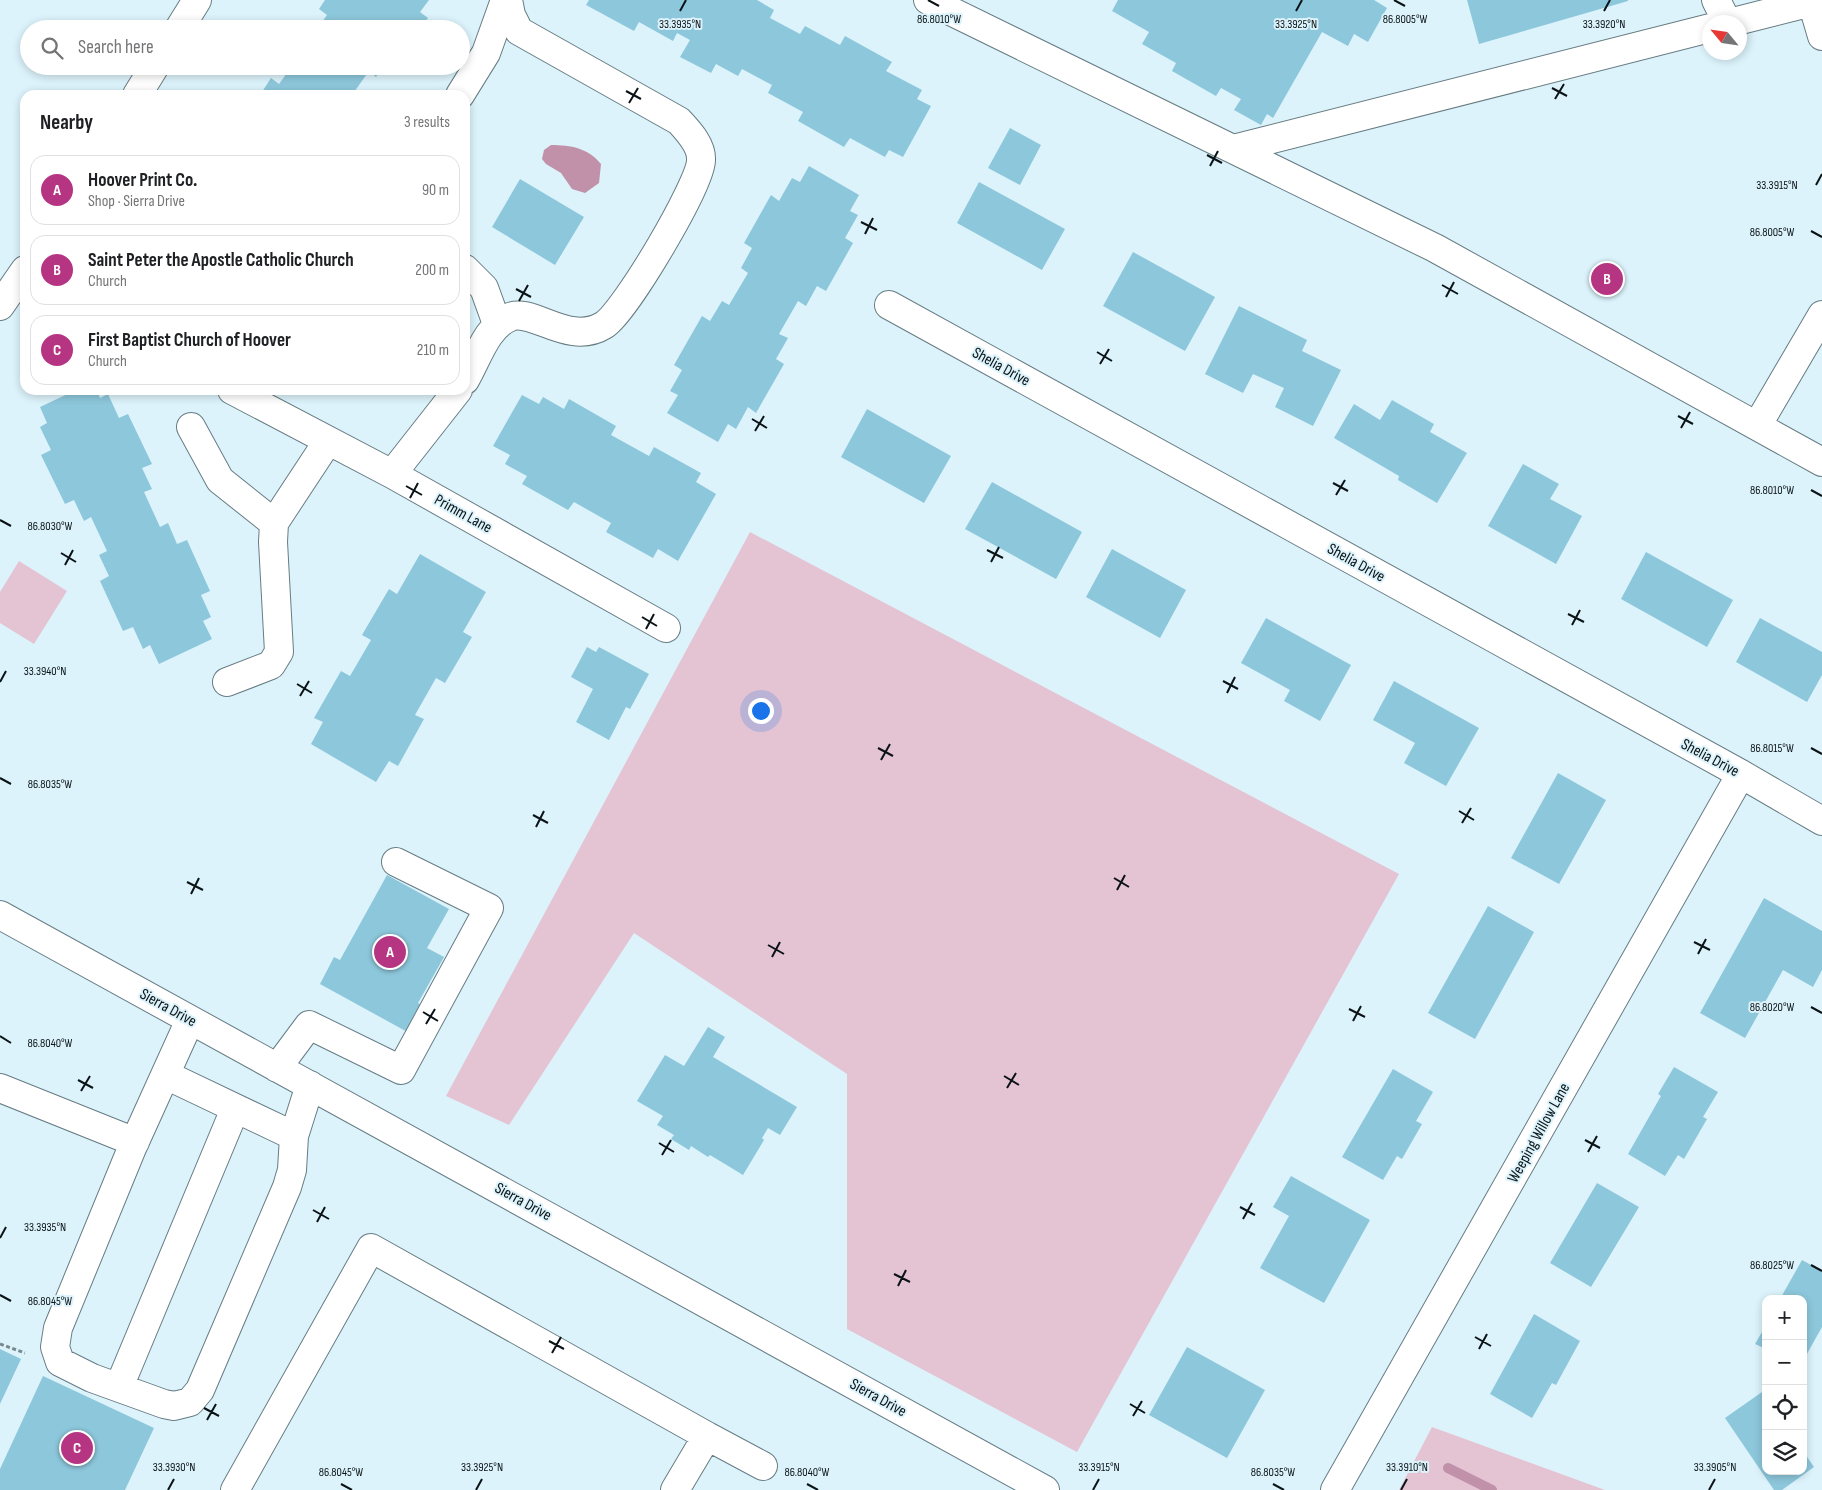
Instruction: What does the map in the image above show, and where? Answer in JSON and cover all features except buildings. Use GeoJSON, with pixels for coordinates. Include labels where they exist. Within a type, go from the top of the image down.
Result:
{"type":"FeatureCollection","features":[{"type":"Feature","properties":{"kind":"street"},"geometry":{"type":"LineString","coordinates":[[185,20],[198,0]]}},
{"type":"Feature","properties":{"kind":"street"},"geometry":{"type":"LineString","coordinates":[[463,90],[486,52],[506,0]]}},
{"type":"Feature","properties":{"kind":"street"},"geometry":{"type":"LineString","coordinates":[[470,371],[497,324],[513,315],[536,320],[562,330],[584,332],[605,325],[623,305],[642,277],[696,182],[702,159],[695,140],[680,121],[519,31],[506,0]]}},
{"type":"Feature","properties":{"kind":"street"},"geometry":{"type":"LineString","coordinates":[[928,0],[1435,248],[1822,462]]}},
{"type":"Feature","properties":{"kind":"street"},"geometry":{"type":"LineString","coordinates":[[943,0],[948,0]]}},
{"type":"Feature","properties":{"kind":"street"},"geometry":{"type":"LineString","coordinates":[[1716,0],[1723,15]]}},
{"type":"Feature","properties":{"kind":"street"},"geometry":{"type":"LineString","coordinates":[[1747,18],[1812,2],[1822,36]]}},
{"type":"Feature","properties":{"kind":"street"},"geometry":{"type":"LineString","coordinates":[[1233,149],[1702,30]]}},
{"type":"Feature","properties":{"kind":"street"},"geometry":{"type":"LineString","coordinates":[[140,90],[149,75]]}},
{"type":"Feature","properties":{"kind":"street"},"geometry":{"type":"LineString","coordinates":[[470,274],[484,288],[497,324]]}},
{"type":"Feature","properties":{"kind":"street"},"geometry":{"type":"LineString","coordinates":[[0,306],[20,277]]}},
{"type":"Feature","properties":{"kind":"street","name":"Shelia Drive"},"geometry":{"type":"LineString","coordinates":[[889,305],[1741,774],[1822,821]]}},
{"type":"Feature","properties":{"kind":"street"},"geometry":{"type":"LineString","coordinates":[[1757,426],[1822,315]]}},
{"type":"Feature","properties":{"kind":"street","name":"Primm Lane"},"geometry":{"type":"LineString","coordinates":[[241,395],[392,474],[666,628]]}},
{"type":"Feature","properties":{"kind":"street"},"geometry":{"type":"LineString","coordinates":[[392,474],[454,395]]}},
{"type":"Feature","properties":{"kind":"street"},"geometry":{"type":"LineString","coordinates":[[191,427],[220,480],[274,523]]}},
{"type":"Feature","properties":{"kind":"street"},"geometry":{"type":"LineString","coordinates":[[227,682],[271,665],[279,652],[273,542],[274,523],[328,441]]}},
{"type":"Feature","properties":{"kind":"street","name":"Weeping Willow Lane"},"geometry":{"type":"LineString","coordinates":[[1335,1490],[1741,774]]}},
{"type":"Feature","properties":{"kind":"street"},"geometry":{"type":"LineString","coordinates":[[277,1068],[308,1024],[401,1070],[489,908],[396,862]]}},
{"type":"Feature","properties":{"kind":"street","name":"Sierra Drive"},"geometry":{"type":"LineString","coordinates":[[0,915],[1045,1490]]}},
{"type":"Feature","properties":{"kind":"street"},"geometry":{"type":"LineString","coordinates":[[190,1020],[135,1142],[58,1328],[55,1347],[60,1362],[92,1378],[174,1406],[190,1402],[200,1390],[287,1188],[292,1170],[294,1136],[310,1085]]}},
{"type":"Feature","properties":{"kind":"street"},"geometry":{"type":"LineString","coordinates":[[166,1074],[294,1136]]}},
{"type":"Feature","properties":{"kind":"street"},"geometry":{"type":"LineString","coordinates":[[0,1088],[135,1142]]}},
{"type":"Feature","properties":{"kind":"street"},"geometry":{"type":"LineString","coordinates":[[119,1387],[236,1109]]}},
{"type":"Feature","properties":{"kind":"street"},"geometry":{"type":"LineString","coordinates":[[235,1490],[371,1248],[763,1466]]}},
{"type":"Feature","properties":{"kind":"street"},"geometry":{"type":"LineString","coordinates":[[675,1490],[707,1436]]}},
{"type":"Feature","properties":{"kind":"shaded area"},"geometry":{"type":"Polygon","coordinates":[[[551,145],[579,148],[591,154],[601,164],[599,183],[585,193],[572,189],[561,173],[546,164],[542,159],[544,150],[551,145]]]}},
{"type":"Feature","properties":{"kind":"shaded area"},"geometry":{"type":"Polygon","coordinates":[[[750,532],[1399,874],[1077,1452],[847,1329],[847,1074],[634,933],[509,1125],[446,1096],[750,532]]]}},
{"type":"Feature","properties":{"kind":"shaded area"},"geometry":{"type":"Polygon","coordinates":[[[19,561],[67,591],[34,644],[0,623],[0,592],[19,561]]]}},
{"type":"Feature","properties":{"kind":"shaded area"},"geometry":{"type":"Polygon","coordinates":[[[1432,1427],[1605,1490],[1399,1490],[1432,1427]]]}},
{"type":"Feature","properties":{"kind":"waterway"},"geometry":{"type":"LineString","coordinates":[[1448,1468],[1492,1490]]}},
{"type":"Feature","properties":{"kind":"place","name":"Saint Peter the Apostle Catholic Church"},"geometry":{"type":"Point","coordinates":[1607,279]}},
{"type":"Feature","properties":{"kind":"place","name":"Hoover Print Co."},"geometry":{"type":"Point","coordinates":[390,952]}},
{"type":"Feature","properties":{"kind":"place","name":"First Baptist Church of Hoover"},"geometry":{"type":"Point","coordinates":[77,1448]}}]}
